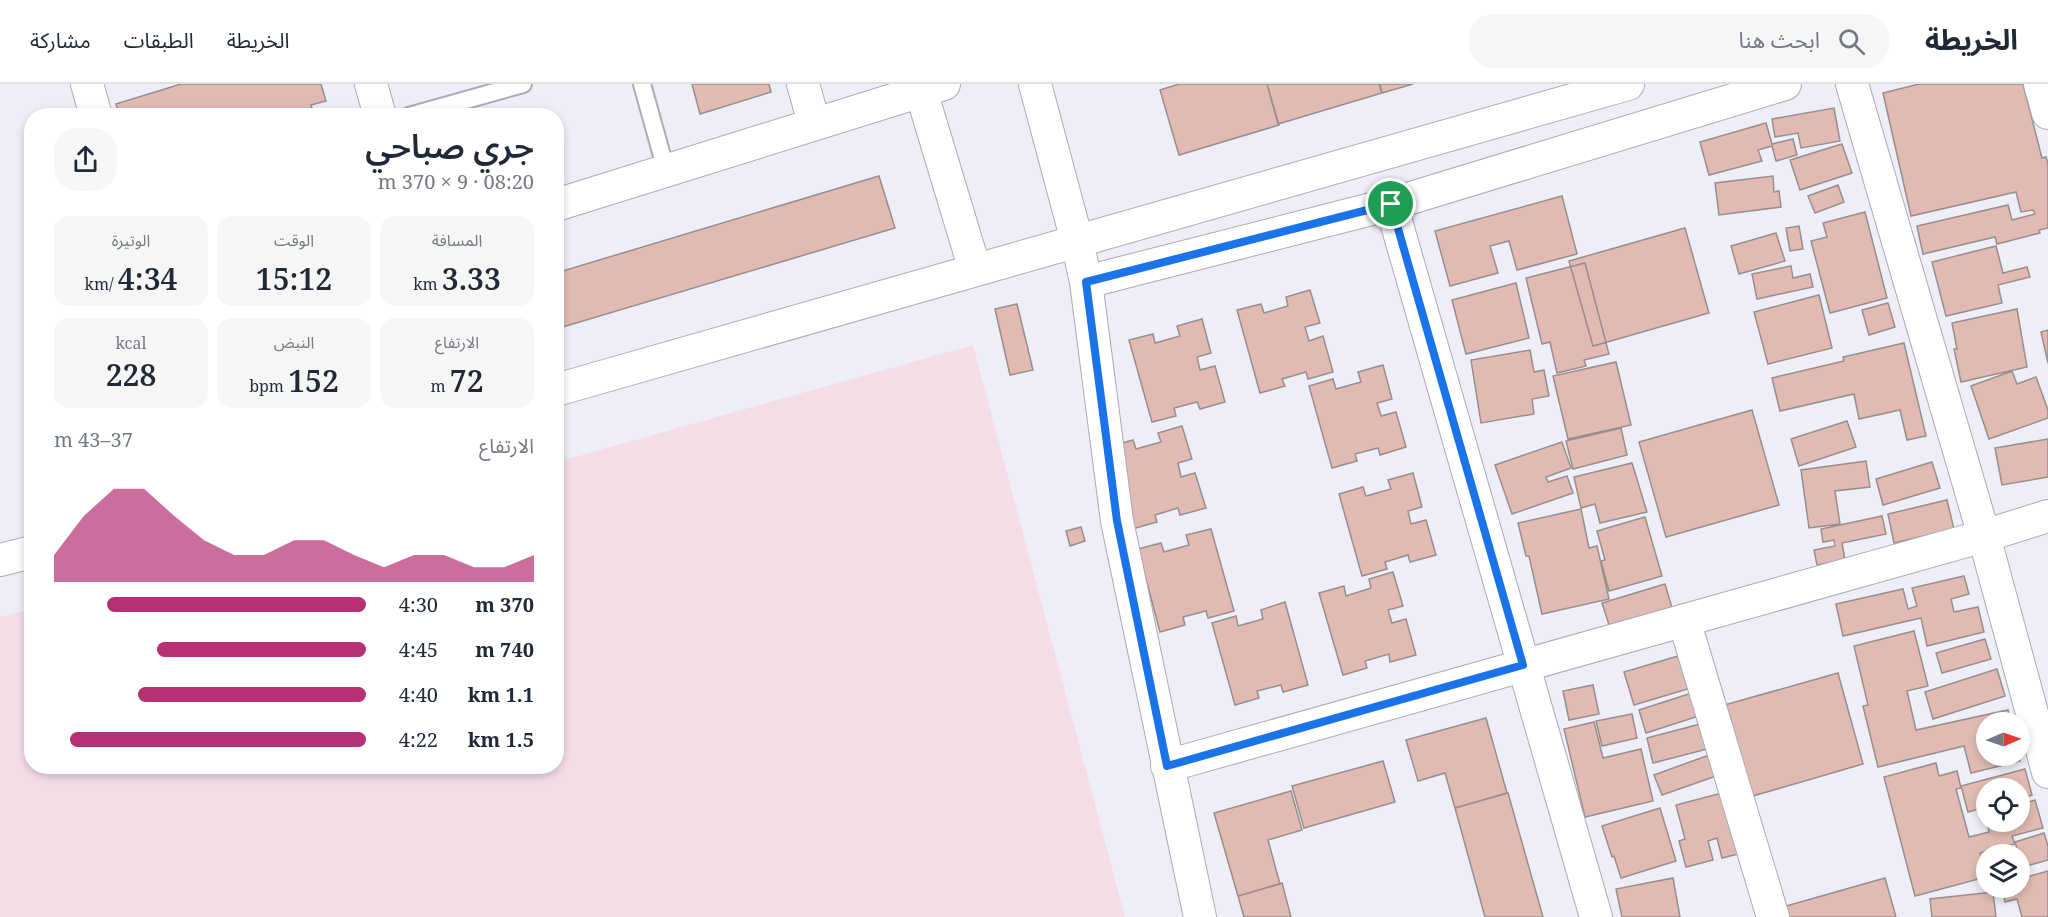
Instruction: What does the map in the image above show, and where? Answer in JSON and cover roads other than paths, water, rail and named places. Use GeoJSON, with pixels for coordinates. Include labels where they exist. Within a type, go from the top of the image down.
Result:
{"type":"FeatureCollection","features":[{"type":"Feature","properties":{"kind":"street"},"geometry":{"type":"LineString","coordinates":[[87,84],[94,108]]}},
{"type":"Feature","properties":{"kind":"street"},"geometry":{"type":"LineString","coordinates":[[371,84],[378,108]]}},
{"type":"Feature","properties":{"kind":"street"},"geometry":{"type":"LineString","coordinates":[[803,84],[813,123]]}},
{"type":"Feature","properties":{"kind":"street"},"geometry":{"type":"LineString","coordinates":[[1035,84],[1086,282],[1115,511],[1200,917]]}},
{"type":"Feature","properties":{"kind":"street"},"geometry":{"type":"LineString","coordinates":[[564,388],[1077,241],[1568,92],[1628,84]]}},
{"type":"Feature","properties":{"kind":"street"},"geometry":{"type":"LineString","coordinates":[[1086,282],[1391,204],[1785,84]]}},
{"type":"Feature","properties":{"kind":"street"},"geometry":{"type":"LineString","coordinates":[[1851,84],[1984,536],[2048,772]]}},
{"type":"Feature","properties":{"kind":"street"},"geometry":{"type":"LineString","coordinates":[[2040,84],[2048,113]]}},
{"type":"Feature","properties":{"kind":"street"},"geometry":{"type":"LineString","coordinates":[[564,202],[813,123],[932,88],[975,270]]}},
{"type":"Feature","properties":{"kind":"street"},"geometry":{"type":"LineString","coordinates":[[1391,204],[1596,917]]}},
{"type":"Feature","properties":{"kind":"street"},"geometry":{"type":"LineString","coordinates":[[1167,766],[2048,516]]}},
{"type":"Feature","properties":{"kind":"street"},"geometry":{"type":"LineString","coordinates":[[0,560],[24,554]]}},
{"type":"Feature","properties":{"kind":"street"},"geometry":{"type":"LineString","coordinates":[[1684,620],[1773,917]]}},
{"type":"Feature","properties":{"kind":"lane"},"geometry":{"type":"LineString","coordinates":[[454,108],[523,84]]}},
{"type":"Feature","properties":{"kind":"lane"},"geometry":{"type":"LineString","coordinates":[[642,84],[666,170]]}}]}
